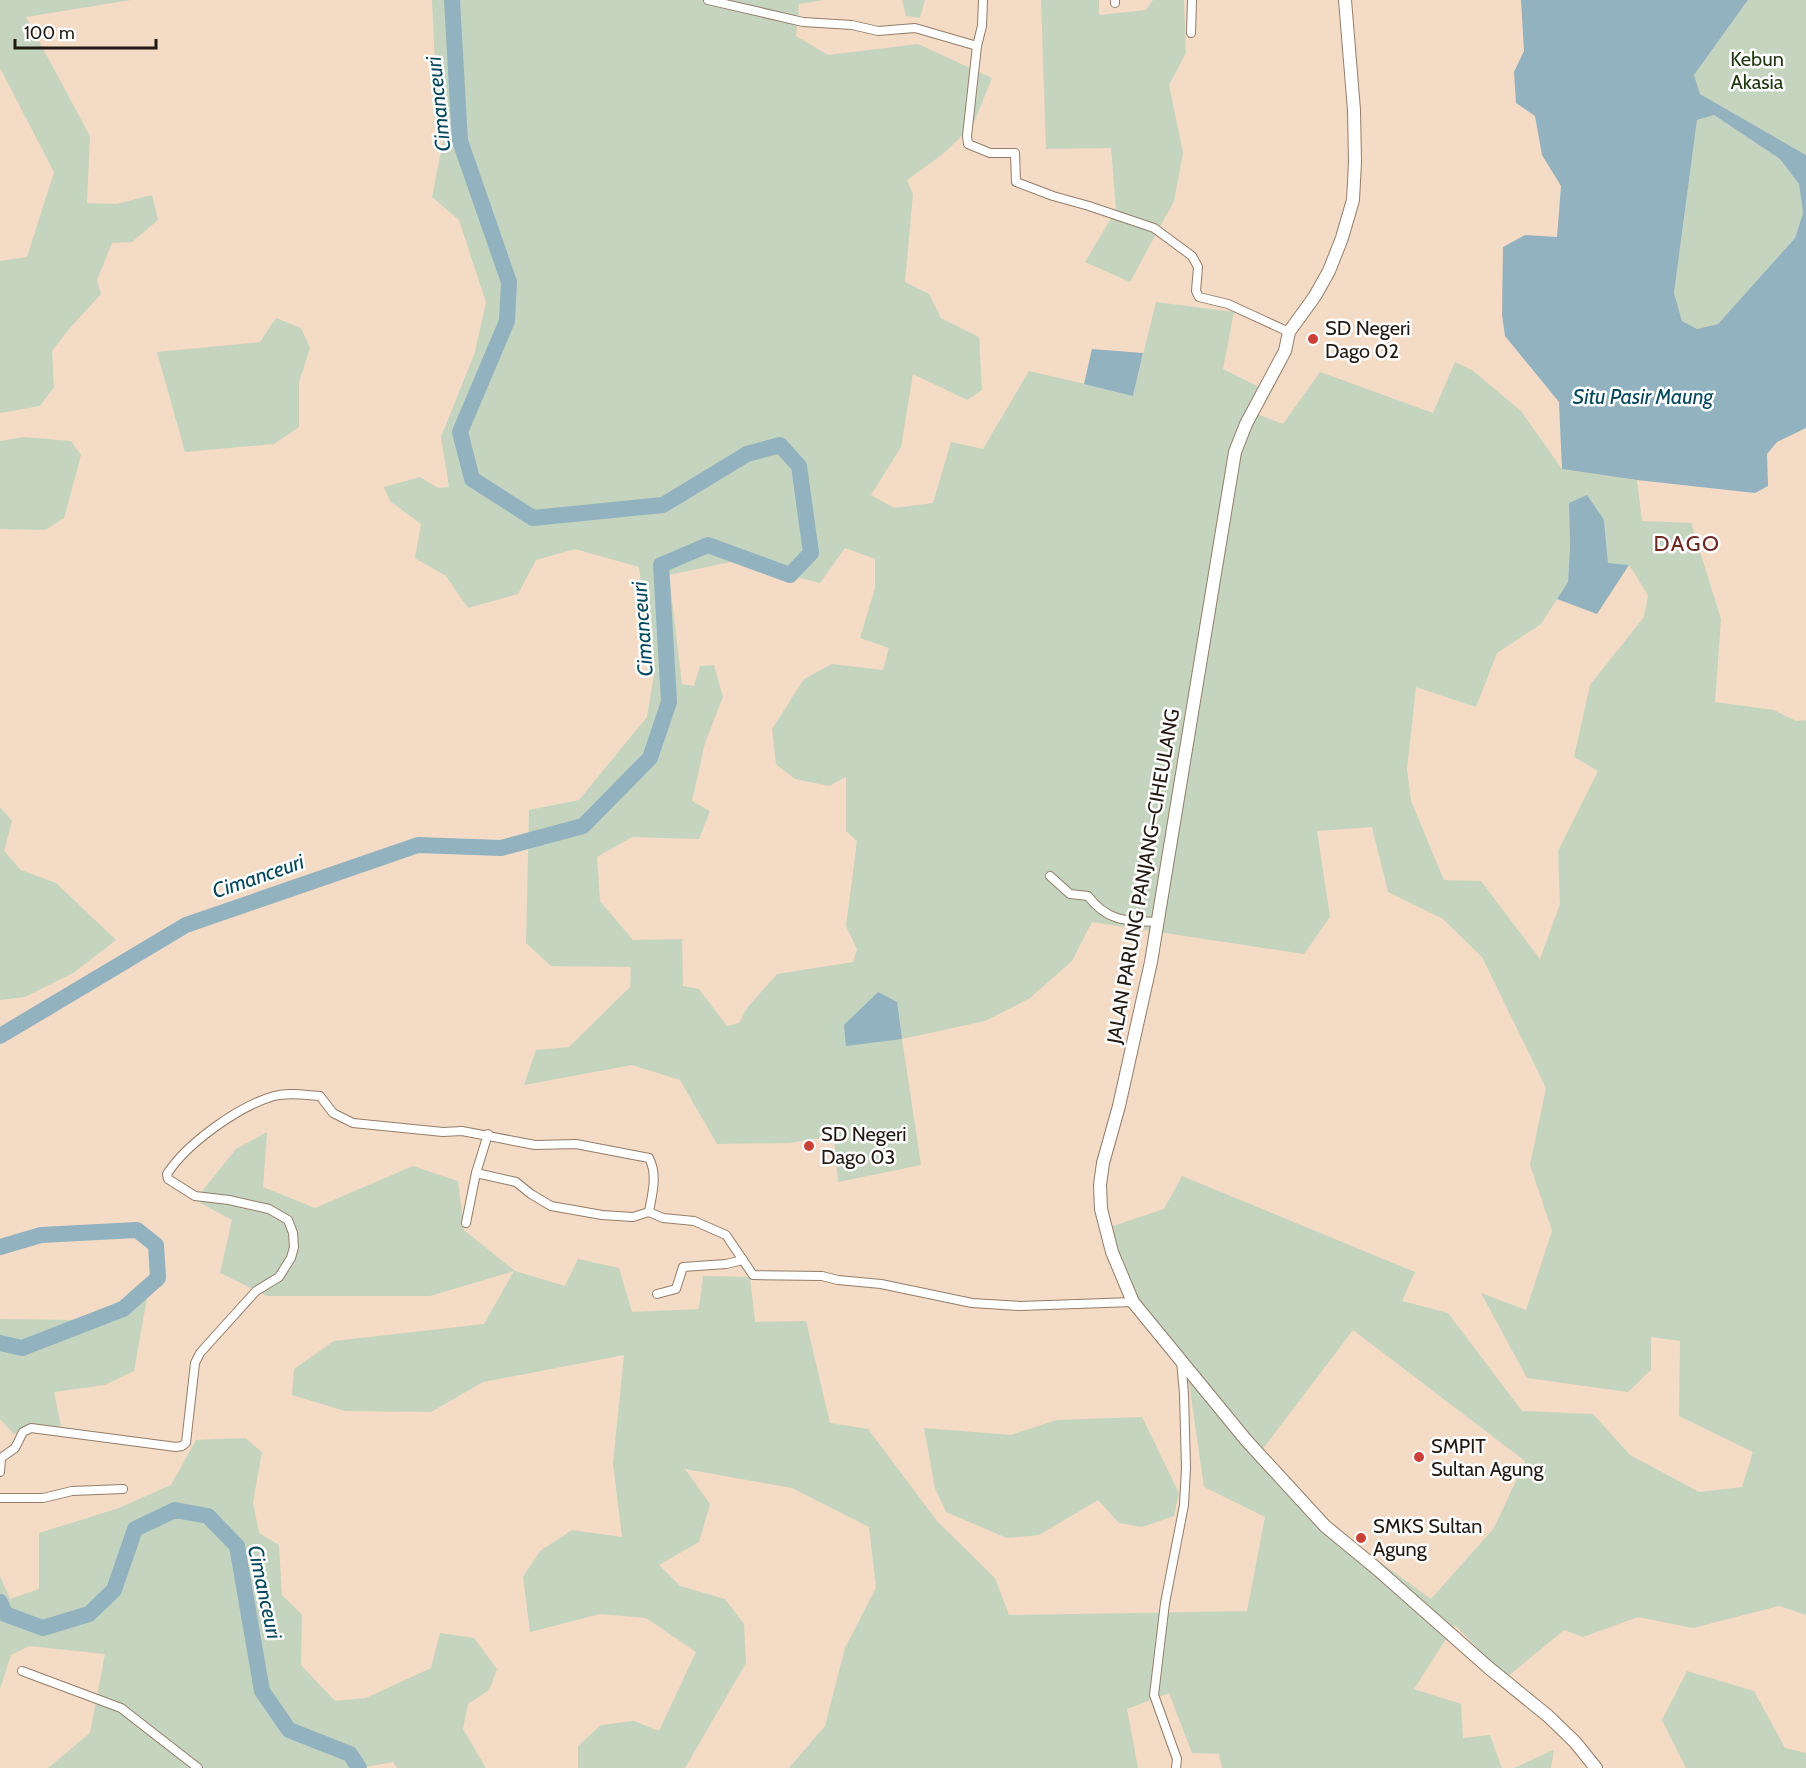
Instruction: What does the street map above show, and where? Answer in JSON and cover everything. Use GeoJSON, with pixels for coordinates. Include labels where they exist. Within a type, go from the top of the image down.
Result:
{"type":"FeatureCollection","features":[{"type":"Feature","properties":{"kind":"street"},"geometry":{"type":"LineString","coordinates":[[708,0],[803,22],[852,25],[878,31],[915,28],[977,46]]}},
{"type":"Feature","properties":{"kind":"street"},"geometry":{"type":"LineString","coordinates":[[982,0],[982,26],[977,46],[968,144],[990,153],[1015,153],[1016,182],[1154,228],[1192,256],[1198,267],[1196,291],[1198,297],[1228,304],[1289,332]]}},
{"type":"Feature","properties":{"kind":"street"},"geometry":{"type":"LineString","coordinates":[[1191,33],[1192,0]]}},
{"type":"Feature","properties":{"kind":"street","name":"JALAN PARUNG PANJANG–CIHEULANG"},"geometry":{"type":"LineString","coordinates":[[1345,0],[1354,110],[1353,200],[1329,271],[1315,296],[1289,332],[1285,351],[1246,424],[1235,452],[1149,973],[1119,1106],[1102,1163],[1101,1209],[1112,1252],[1133,1302],[1246,1440],[1325,1526],[1548,1716],[1575,1742],[1596,1768]]}},
{"type":"Feature","properties":{"kind":"street"},"geometry":{"type":"LineString","coordinates":[[1050,876],[1070,894],[1088,896],[1097,908],[1108,916],[1139,922],[1157,922]]}},
{"type":"Feature","properties":{"kind":"street"},"geometry":{"type":"LineString","coordinates":[[0,1472],[2,1458],[15,1448],[23,1432],[31,1428],[176,1446],[186,1443],[195,1363],[200,1353],[256,1291],[279,1277],[291,1258],[294,1248],[293,1233],[288,1220],[269,1209],[229,1200],[195,1197],[168,1179],[167,1174],[172,1166],[201,1139],[227,1119],[243,1109],[275,1096],[291,1094],[320,1096],[333,1113],[352,1123],[488,1134],[535,1145],[576,1144],[649,1158],[655,1175],[649,1212]]}},
{"type":"Feature","properties":{"kind":"street"},"geometry":{"type":"LineString","coordinates":[[466,1222],[476,1173],[488,1134]]}},
{"type":"Feature","properties":{"kind":"street"},"geometry":{"type":"LineString","coordinates":[[476,1173],[516,1182],[551,1206],[602,1215],[633,1217],[649,1212],[663,1218],[683,1218],[694,1221],[726,1235],[753,1275],[822,1276],[838,1280],[881,1284],[972,1303],[1020,1306],[1133,1302]]}},
{"type":"Feature","properties":{"kind":"street"},"geometry":{"type":"LineString","coordinates":[[657,1293],[676,1289],[683,1267],[726,1264],[743,1260]]}},
{"type":"Feature","properties":{"kind":"street"},"geometry":{"type":"LineString","coordinates":[[1176,1768],[1177,1759],[1154,1695],[1165,1604],[1184,1505],[1186,1468],[1184,1394],[1180,1357]]}},
{"type":"Feature","properties":{"kind":"street"},"geometry":{"type":"LineString","coordinates":[[0,1498],[43,1498],[72,1491],[123,1489]]}},
{"type":"Feature","properties":{"kind":"street"},"geometry":{"type":"LineString","coordinates":[[22,1671],[121,1708],[198,1768]]}},
{"type":"Feature","properties":{"kind":"green space"},"geometry":{"type":"Polygon","coordinates":[[[0,0],[131,0],[26,17],[90,136],[87,203],[116,204],[152,195],[158,220],[132,242],[112,243],[97,280],[101,294],[52,351],[54,387],[40,406],[0,413],[0,261],[27,257],[54,172],[0,68],[0,0]]]}},
{"type":"Feature","properties":{"kind":"green space"},"geometry":{"type":"Polygon","coordinates":[[[432,0],[823,0],[799,4],[796,36],[828,55],[918,44],[992,78],[973,125],[943,154],[907,180],[913,194],[905,282],[929,294],[941,318],[979,337],[982,390],[967,400],[913,374],[901,447],[871,495],[894,508],[933,503],[951,442],[983,449],[1029,371],[1133,395],[1156,302],[1234,312],[1223,369],[1263,389],[1254,413],[1283,424],[1320,372],[1433,413],[1455,362],[1472,370],[1521,411],[1562,469],[1637,480],[1642,521],[1691,523],[1721,619],[1715,702],[1774,710],[1796,721],[1806,720],[1806,1615],[1779,1606],[1693,1628],[1638,1617],[1583,1637],[1564,1630],[1506,1678],[1455,1625],[1414,1689],[1461,1704],[1463,1738],[1490,1735],[1502,1768],[1222,1768],[1219,1754],[1192,1753],[1169,1693],[1127,1709],[1138,1768],[789,1768],[825,1726],[845,1648],[876,1588],[869,1527],[792,1488],[685,1469],[710,1504],[699,1542],[659,1565],[680,1586],[725,1599],[744,1624],[746,1663],[685,1768],[578,1768],[578,1746],[601,1725],[634,1721],[659,1731],[696,1652],[646,1618],[600,1614],[530,1632],[523,1577],[540,1551],[572,1530],[622,1537],[613,1463],[624,1355],[483,1382],[431,1412],[345,1411],[292,1395],[294,1369],[334,1341],[484,1324],[514,1271],[430,1296],[267,1296],[220,1273],[232,1220],[195,1200],[236,1149],[267,1132],[263,1187],[315,1208],[413,1166],[458,1181],[464,1230],[515,1271],[565,1286],[578,1259],[619,1268],[632,1312],[699,1309],[703,1276],[750,1277],[755,1322],[806,1321],[830,1423],[868,1429],[937,1521],[995,1578],[1009,1615],[1247,1611],[1265,1517],[1204,1487],[1187,1369],[1135,1307],[1107,1228],[1164,1209],[1182,1176],[1415,1272],[1402,1301],[1448,1313],[1522,1411],[1593,1414],[1630,1455],[1699,1492],[1742,1487],[1753,1452],[1679,1416],[1680,1341],[1651,1337],[1651,1370],[1628,1392],[1527,1378],[1481,1293],[1526,1310],[1552,1231],[1530,1165],[1546,1088],[1482,957],[1443,919],[1388,892],[1372,827],[1317,831],[1330,917],[1304,954],[1092,922],[1072,961],[1030,998],[985,1021],[902,1039],[921,1165],[838,1182],[834,1136],[789,1143],[717,1144],[680,1080],[632,1065],[524,1085],[536,1050],[569,1047],[630,987],[631,967],[551,966],[526,943],[529,810],[579,800],[647,717],[654,674],[639,567],[575,549],[536,560],[518,594],[468,608],[446,576],[415,558],[421,524],[390,501],[384,487],[420,477],[438,488],[449,487],[441,437],[475,352],[486,302],[459,220],[432,197],[444,136],[435,63],[432,0]],[[1569,504],[1568,582],[1541,624],[1497,653],[1476,707],[1416,687],[1407,769],[1411,801],[1444,880],[1481,881],[1540,959],[1560,904],[1558,851],[1598,771],[1574,757],[1590,685],[1644,617],[1648,595],[1629,565],[1608,564],[1604,520],[1569,504]],[[845,548],[820,583],[735,561],[669,575],[682,684],[694,686],[700,666],[714,665],[723,697],[705,743],[692,801],[710,811],[699,839],[632,837],[597,857],[600,901],[633,940],[682,939],[683,986],[699,989],[727,1026],[739,1023],[747,1008],[777,974],[853,962],[857,949],[846,926],[857,841],[846,831],[846,777],[829,786],[795,779],[776,764],[772,729],[804,679],[832,664],[883,670],[889,648],[860,638],[875,588],[875,559],[845,548]],[[1353,1330],[1259,1454],[1347,1538],[1431,1599],[1494,1528],[1525,1461],[1353,1330]]]}},
{"type":"Feature","properties":{"kind":"green space"},"geometry":{"type":"Polygon","coordinates":[[[902,0],[925,0],[920,18],[906,16],[902,0]]]}},
{"type":"Feature","properties":{"kind":"green space"},"geometry":{"type":"Polygon","coordinates":[[[1041,0],[1099,0],[1099,15],[1146,10],[1153,0],[1184,0],[1186,53],[1169,85],[1183,153],[1174,201],[1130,282],[1085,262],[1116,210],[1111,148],[1046,149],[1041,0]]]}},
{"type":"Feature","properties":{"kind":"green space","name":"Kebun Akasia"},"geometry":{"type":"Polygon","coordinates":[[[1748,0],[1806,0],[1806,155],[1700,94],[1694,75],[1748,0]]]}},
{"type":"Feature","properties":{"kind":"green space"},"geometry":{"type":"Polygon","coordinates":[[[1714,115],[1780,159],[1799,184],[1803,213],[1795,238],[1718,324],[1697,329],[1682,321],[1674,293],[1697,120],[1714,115]]]}},
{"type":"Feature","properties":{"kind":"green space"},"geometry":{"type":"Polygon","coordinates":[[[276,318],[301,328],[310,348],[299,382],[299,427],[274,444],[185,452],[157,352],[260,342],[276,318]]]}},
{"type":"Feature","properties":{"kind":"green space"},"geometry":{"type":"Polygon","coordinates":[[[23,437],[71,441],[81,455],[64,518],[45,530],[0,529],[0,441],[23,437]]]}},
{"type":"Feature","properties":{"kind":"green space"},"geometry":{"type":"Polygon","coordinates":[[[0,807],[12,821],[4,851],[21,870],[56,883],[116,940],[73,973],[25,997],[0,1000],[0,807]]]}},
{"type":"Feature","properties":{"kind":"green space"},"geometry":{"type":"Polygon","coordinates":[[[149,1287],[134,1371],[105,1385],[54,1392],[61,1426],[14,1434],[0,1419],[0,1319],[79,1320],[149,1287]]]}},
{"type":"Feature","properties":{"kind":"green space"},"geometry":{"type":"Polygon","coordinates":[[[1142,1417],[1179,1493],[1174,1516],[1142,1527],[1119,1523],[1098,1500],[1039,1535],[1007,1538],[946,1512],[935,1488],[924,1428],[1011,1435],[1057,1420],[1142,1417]]]}},
{"type":"Feature","properties":{"kind":"green space"},"geometry":{"type":"Polygon","coordinates":[[[245,1438],[262,1452],[253,1502],[259,1533],[279,1545],[282,1595],[302,1615],[301,1665],[335,1701],[366,1698],[431,1668],[440,1633],[474,1638],[497,1669],[489,1690],[468,1704],[463,1729],[486,1768],[397,1768],[393,1762],[360,1768],[48,1768],[90,1733],[105,1654],[29,1646],[11,1655],[0,1689],[0,1576],[10,1599],[39,1589],[39,1533],[119,1508],[171,1485],[196,1440],[245,1438]]]}},
{"type":"Feature","properties":{"kind":"green space"},"geometry":{"type":"Polygon","coordinates":[[[1687,1671],[1754,1691],[1785,1748],[1806,1753],[1806,1768],[1686,1768],[1662,1720],[1687,1671]]]}},
{"type":"Feature","properties":{"kind":"green space"},"geometry":{"type":"Polygon","coordinates":[[[1553,1750],[1551,1768],[1514,1768],[1553,1750]]]}},
{"type":"Feature","properties":{"kind":"water","name":"Situ Pasir Maung"},"geometry":{"type":"Polygon","coordinates":[[[1521,0],[1748,0],[1694,75],[1700,94],[1806,155],[1806,428],[1777,442],[1767,454],[1768,486],[1755,493],[1562,469],[1559,402],[1505,336],[1502,315],[1503,247],[1525,235],[1557,237],[1561,186],[1542,155],[1535,116],[1516,103],[1514,72],[1524,51],[1521,0]],[[1714,115],[1697,120],[1674,293],[1682,321],[1697,329],[1718,324],[1795,238],[1803,213],[1799,184],[1780,159],[1714,115]]]}},
{"type":"Feature","properties":{"kind":"water"},"geometry":{"type":"Polygon","coordinates":[[[1092,349],[1143,353],[1133,396],[1084,384],[1092,349]]]}},
{"type":"Feature","properties":{"kind":"water"},"geometry":{"type":"Polygon","coordinates":[[[1587,495],[1604,520],[1608,563],[1629,565],[1597,614],[1557,599],[1568,582],[1569,503],[1587,495]]]}},
{"type":"Feature","properties":{"kind":"water"},"geometry":{"type":"Polygon","coordinates":[[[878,992],[897,1002],[902,1039],[846,1046],[844,1025],[878,992]]]}},
{"type":"Feature","properties":{"kind":"waterway","name":"Cimanceuri"},"geometry":{"type":"LineString","coordinates":[[0,1036],[186,925],[418,845],[501,848],[583,826],[650,758],[669,702],[661,565],[708,545],[790,575],[811,553],[799,466],[780,445],[747,454],[663,505],[533,518],[472,479],[460,432],[507,321],[509,282],[460,141],[452,0]]}},
{"type":"Feature","properties":{"kind":"waterway","name":"Cimanceuri"},"geometry":{"type":"LineString","coordinates":[[0,1247],[41,1235],[137,1230],[156,1245],[158,1278],[123,1309],[22,1348],[0,1343]]}},
{"type":"Feature","properties":{"kind":"waterway","name":"Cimanceuri"},"geometry":{"type":"LineString","coordinates":[[0,1602],[5,1614],[43,1628],[89,1614],[114,1590],[135,1529],[175,1510],[208,1516],[237,1546],[262,1691],[289,1730],[350,1754],[359,1768]]}},
{"type":"Feature","properties":{"kind":"place","name":"SD Negeri Dago 02"},"geometry":{"type":"Point","coordinates":[1313,339]}},
{"type":"Feature","properties":{"kind":"place","name":"SD Negeri Dago 03"},"geometry":{"type":"Point","coordinates":[809,1146]}},
{"type":"Feature","properties":{"kind":"place","name":"SMPIT Sultan Agung"},"geometry":{"type":"Point","coordinates":[1419,1457]}},
{"type":"Feature","properties":{"kind":"place","name":"SMKS Sultan Agung"},"geometry":{"type":"Point","coordinates":[1361,1538]}},
{"type":"Feature","properties":{"kind":"district","name":"DAGO"},"geometry":{"type":"Point","coordinates":[1687,543]}}]}
